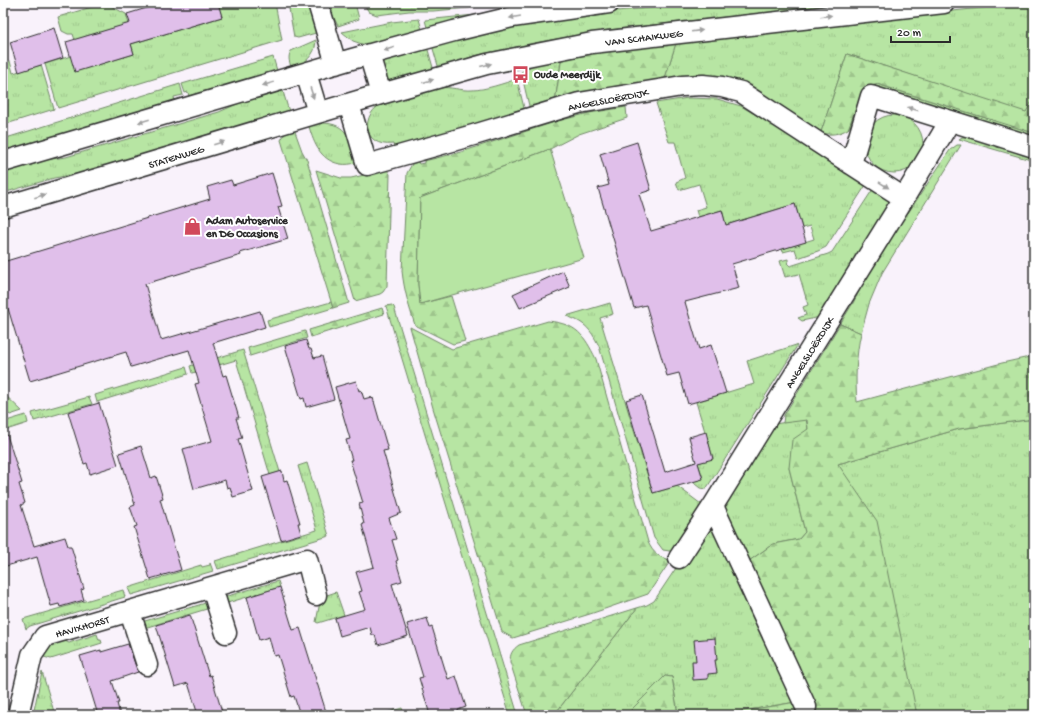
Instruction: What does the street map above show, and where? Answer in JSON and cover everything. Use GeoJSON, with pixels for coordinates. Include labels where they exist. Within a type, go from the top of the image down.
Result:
{"type":"FeatureCollection","features":[{"type":"Feature","properties":{"kind":"street"},"geometry":{"type":"LineString","coordinates":[[318,3],[336,64]]}},
{"type":"Feature","properties":{"kind":"street"},"geometry":{"type":"LineString","coordinates":[[3,162],[454,30],[512,17],[609,3]]}},
{"type":"Feature","properties":{"kind":"street","name":"VAN SCHAIKWEG"},"geometry":{"type":"LineString","coordinates":[[349,104],[487,64],[592,43],[944,3]]}},
{"type":"Feature","properties":{"kind":"street"},"geometry":{"type":"LineString","coordinates":[[369,54],[381,94]]}},
{"type":"Feature","properties":{"kind":"street"},"geometry":{"type":"LineString","coordinates":[[306,73],[318,113]]}},
{"type":"Feature","properties":{"kind":"street","name":"ANGELSLOËRDIJK"},"geometry":{"type":"LineString","coordinates":[[349,104],[367,165],[477,134],[579,102],[682,86],[704,85],[722,87],[741,92],[904,198]]}},
{"type":"Feature","properties":{"kind":"street"},"geometry":{"type":"LineString","coordinates":[[851,164],[872,96],[1034,147]]}},
{"type":"Feature","properties":{"kind":"street","name":"STATENWEG"},"geometry":{"type":"LineString","coordinates":[[3,207],[349,104]]}},
{"type":"Feature","properties":{"kind":"street","name":"ANGELSLOËRDIJK"},"geometry":{"type":"LineString","coordinates":[[679,558],[713,506],[950,121]]}},
{"type":"Feature","properties":{"kind":"street"},"geometry":{"type":"LineString","coordinates":[[713,506],[806,707]]}},
{"type":"Feature","properties":{"kind":"street","name":"HAVIXHORST"},"geometry":{"type":"LineString","coordinates":[[18,715],[32,655],[45,636],[212,588],[306,559],[316,595]]}},
{"type":"Feature","properties":{"kind":"street"},"geometry":{"type":"LineString","coordinates":[[212,588],[226,633]]}},
{"type":"Feature","properties":{"kind":"street"},"geometry":{"type":"LineString","coordinates":[[130,612],[147,665]]}},
{"type":"Feature","properties":{"kind":"green space"},"geometry":{"type":"Polygon","coordinates":[[[105,3],[126,14],[129,24],[75,40],[73,34],[68,34],[62,31],[58,17],[105,3]]]}},
{"type":"Feature","properties":{"kind":"green space"},"geometry":{"type":"Polygon","coordinates":[[[218,3],[275,3],[282,40],[58,108],[45,64],[71,56],[76,71],[134,54],[131,44],[222,17],[218,3]]]}},
{"type":"Feature","properties":{"kind":"green space"},"geometry":{"type":"Polygon","coordinates":[[[288,3],[305,3],[306,6],[311,9],[316,33],[298,38],[294,37],[288,3]]]}},
{"type":"Feature","properties":{"kind":"green space"},"geometry":{"type":"Polygon","coordinates":[[[329,3],[355,3],[359,19],[338,26],[332,14],[329,3]]]}},
{"type":"Feature","properties":{"kind":"green space"},"geometry":{"type":"Polygon","coordinates":[[[363,3],[463,3],[468,8],[433,11],[409,11],[377,15],[369,12],[363,3]]]}},
{"type":"Feature","properties":{"kind":"green space"},"geometry":{"type":"Polygon","coordinates":[[[463,3],[492,3],[468,8],[463,3]]]}},
{"type":"Feature","properties":{"kind":"green space"},"geometry":{"type":"Polygon","coordinates":[[[527,3],[555,3],[428,31],[425,20],[475,15],[527,3]]]}},
{"type":"Feature","properties":{"kind":"green space"},"geometry":{"type":"Polygon","coordinates":[[[700,3],[861,3],[608,30],[534,43],[474,56],[439,69],[431,42],[523,20],[700,3]]]}},
{"type":"Feature","properties":{"kind":"green space"},"geometry":{"type":"Polygon","coordinates":[[[1034,3],[1034,98],[1026,113],[847,54],[821,132],[767,98],[664,81],[677,40],[1034,3]]]}},
{"type":"Feature","properties":{"kind":"green space"},"geometry":{"type":"Polygon","coordinates":[[[419,19],[423,33],[365,47],[365,45],[353,41],[342,32],[392,22],[419,19]]]}},
{"type":"Feature","properties":{"kind":"green space"},"geometry":{"type":"Polygon","coordinates":[[[316,40],[312,55],[305,62],[292,70],[289,58],[291,51],[316,40]]]}},
{"type":"Feature","properties":{"kind":"green space"},"geometry":{"type":"Polygon","coordinates":[[[677,40],[664,81],[555,102],[562,56],[677,40]]]}},
{"type":"Feature","properties":{"kind":"green space"},"geometry":{"type":"Polygon","coordinates":[[[426,43],[434,71],[388,86],[379,56],[426,43]]]}},
{"type":"Feature","properties":{"kind":"green space"},"geometry":{"type":"Polygon","coordinates":[[[847,54],[1026,112],[1034,98],[1034,133],[877,84],[864,87],[848,129],[834,134],[821,132],[847,54]]]}},
{"type":"Feature","properties":{"kind":"green space"},"geometry":{"type":"Polygon","coordinates":[[[562,56],[555,102],[530,110],[521,72],[544,59],[562,56]]]}},
{"type":"Feature","properties":{"kind":"green space"},"geometry":{"type":"Polygon","coordinates":[[[273,57],[278,74],[190,101],[188,92],[185,93],[182,84],[273,57]]]}},
{"type":"Feature","properties":{"kind":"green space"},"geometry":{"type":"Polygon","coordinates":[[[10,61],[13,73],[41,65],[54,109],[3,125],[3,63],[10,61]]]}},
{"type":"Feature","properties":{"kind":"green space"},"geometry":{"type":"Polygon","coordinates":[[[517,79],[525,112],[394,148],[393,144],[383,144],[375,141],[370,135],[368,121],[371,114],[377,107],[385,102],[436,89],[447,88],[477,90],[517,79]]]}},
{"type":"Feature","properties":{"kind":"green space"},"geometry":{"type":"Polygon","coordinates":[[[180,84],[183,95],[174,97],[175,102],[3,156],[3,139],[180,84]]]}},
{"type":"Feature","properties":{"kind":"green space"},"geometry":{"type":"Polygon","coordinates":[[[877,84],[1034,133],[1034,139],[890,95],[854,121],[848,129],[864,87],[875,86],[877,84]]]}},
{"type":"Feature","properties":{"kind":"green space"},"geometry":{"type":"Polygon","coordinates":[[[282,88],[290,115],[128,165],[54,178],[3,193],[3,168],[22,163],[66,157],[219,112],[271,89],[282,88]]]}},
{"type":"Feature","properties":{"kind":"green space"},"geometry":{"type":"Polygon","coordinates":[[[688,98],[717,99],[741,106],[866,185],[826,247],[798,258],[795,249],[783,252],[782,249],[814,239],[810,226],[802,228],[795,204],[726,225],[722,210],[698,217],[696,210],[706,207],[699,184],[679,190],[676,182],[685,178],[675,142],[669,142],[656,103],[688,98]]]}},
{"type":"Feature","properties":{"kind":"green space"},"geometry":{"type":"Polygon","coordinates":[[[626,107],[627,118],[579,134],[550,149],[420,198],[418,284],[420,304],[451,296],[465,341],[453,344],[415,325],[407,298],[402,271],[407,173],[412,164],[418,162],[419,164],[424,163],[424,161],[461,152],[558,121],[589,113],[626,107]]]}},
{"type":"Feature","properties":{"kind":"green space"},"geometry":{"type":"Polygon","coordinates":[[[888,115],[900,115],[915,123],[923,138],[923,150],[915,165],[900,173],[888,173],[873,165],[865,150],[865,138],[873,123],[888,115]]]}},
{"type":"Feature","properties":{"kind":"green space"},"geometry":{"type":"Polygon","coordinates":[[[319,118],[321,123],[337,126],[347,134],[356,163],[340,164],[333,162],[322,154],[315,143],[308,123],[319,118]]]}},
{"type":"Feature","properties":{"kind":"green space"},"geometry":{"type":"Polygon","coordinates":[[[293,126],[307,160],[349,303],[333,308],[281,140],[287,130],[293,126]]]}},
{"type":"Feature","properties":{"kind":"green space"},"geometry":{"type":"Polygon","coordinates":[[[962,137],[970,137],[1034,157],[1034,161],[959,139],[962,137]]]}},
{"type":"Feature","properties":{"kind":"green space"},"geometry":{"type":"Polygon","coordinates":[[[957,145],[961,145],[882,273],[869,304],[861,333],[840,324],[906,212],[908,213],[950,150],[957,145]]]}},
{"type":"Feature","properties":{"kind":"green space"},"geometry":{"type":"Polygon","coordinates":[[[550,149],[584,258],[420,304],[418,284],[420,198],[550,149]]]}},
{"type":"Feature","properties":{"kind":"green space"},"geometry":{"type":"Polygon","coordinates":[[[316,170],[341,178],[351,178],[387,170],[390,174],[387,286],[380,294],[355,301],[316,170]]]}},
{"type":"Feature","properties":{"kind":"green space"},"geometry":{"type":"Polygon","coordinates":[[[873,189],[892,202],[820,317],[802,321],[798,318],[806,315],[803,307],[808,305],[799,274],[785,277],[780,261],[788,259],[787,263],[790,266],[832,252],[873,189]]]}},
{"type":"Feature","properties":{"kind":"green space"},"geometry":{"type":"Polygon","coordinates":[[[331,302],[333,308],[269,327],[267,320],[331,302]]]}},
{"type":"Feature","properties":{"kind":"green space"},"geometry":{"type":"Polygon","coordinates":[[[610,303],[613,314],[600,318],[653,493],[677,486],[705,507],[676,552],[663,550],[654,538],[599,346],[586,326],[566,316],[610,303]]]}},
{"type":"Feature","properties":{"kind":"green space"},"geometry":{"type":"Polygon","coordinates":[[[392,305],[394,307],[518,715],[510,715],[386,306],[392,305]]]}},
{"type":"Feature","properties":{"kind":"green space"},"geometry":{"type":"Polygon","coordinates":[[[382,308],[384,314],[311,337],[309,330],[382,308]]]}},
{"type":"Feature","properties":{"kind":"green space"},"geometry":{"type":"Polygon","coordinates":[[[548,321],[573,328],[588,343],[596,359],[648,542],[657,554],[663,558],[671,560],[648,594],[513,638],[502,632],[433,408],[410,327],[452,349],[548,321]]]}},
{"type":"Feature","properties":{"kind":"green space"},"geometry":{"type":"Polygon","coordinates":[[[840,324],[861,333],[856,367],[857,402],[1002,363],[1034,356],[1034,419],[959,429],[838,464],[877,521],[917,715],[814,715],[812,703],[749,561],[773,544],[799,539],[805,532],[789,468],[792,440],[808,429],[807,420],[783,423],[784,415],[840,324]]]}},
{"type":"Feature","properties":{"kind":"green space"},"geometry":{"type":"Polygon","coordinates":[[[305,331],[307,338],[250,356],[248,348],[305,331]]]}},
{"type":"Feature","properties":{"kind":"green space"},"geometry":{"type":"Polygon","coordinates":[[[796,345],[797,346],[706,489],[700,488],[694,481],[703,478],[698,463],[713,458],[696,402],[754,384],[747,361],[796,345]]]}},
{"type":"Feature","properties":{"kind":"green space"},"geometry":{"type":"Polygon","coordinates":[[[243,350],[280,472],[270,475],[236,360],[192,373],[190,366],[243,350]]]}},
{"type":"Feature","properties":{"kind":"green space"},"geometry":{"type":"Polygon","coordinates":[[[186,367],[188,374],[97,402],[95,395],[186,367]]]}},
{"type":"Feature","properties":{"kind":"green space"},"geometry":{"type":"Polygon","coordinates":[[[3,393],[22,411],[10,415],[3,408],[3,393]]]}},
{"type":"Feature","properties":{"kind":"green space"},"geometry":{"type":"Polygon","coordinates":[[[89,397],[92,404],[34,421],[32,413],[89,397]]]}},
{"type":"Feature","properties":{"kind":"green space"},"geometry":{"type":"Polygon","coordinates":[[[26,415],[28,423],[3,431],[3,422],[26,415]]]}},
{"type":"Feature","properties":{"kind":"green space"},"geometry":{"type":"Polygon","coordinates":[[[806,419],[808,429],[789,468],[805,532],[799,539],[773,544],[749,561],[726,511],[726,499],[768,425],[806,419]]]}},
{"type":"Feature","properties":{"kind":"green space"},"geometry":{"type":"Polygon","coordinates":[[[1034,419],[1034,715],[917,715],[838,464],[959,429],[1034,419]]]}},
{"type":"Feature","properties":{"kind":"green space"},"geometry":{"type":"Polygon","coordinates":[[[307,463],[329,536],[218,569],[215,561],[317,530],[298,466],[307,463]]]}},
{"type":"Feature","properties":{"kind":"green space"},"geometry":{"type":"Polygon","coordinates":[[[706,523],[710,523],[796,702],[720,715],[678,715],[672,677],[665,676],[626,715],[554,715],[637,608],[654,601],[706,523]]]}},
{"type":"Feature","properties":{"kind":"green space"},"geometry":{"type":"Polygon","coordinates":[[[210,563],[213,571],[131,595],[128,588],[201,565],[202,567],[210,565],[210,563]]]}},
{"type":"Feature","properties":{"kind":"green space"},"geometry":{"type":"Polygon","coordinates":[[[278,581],[280,587],[224,604],[221,598],[278,581]]]}},
{"type":"Feature","properties":{"kind":"green space"},"geometry":{"type":"Polygon","coordinates":[[[123,590],[125,597],[30,626],[26,629],[23,619],[123,590]]]}},
{"type":"Feature","properties":{"kind":"green space"},"geometry":{"type":"Polygon","coordinates":[[[336,592],[344,615],[318,623],[316,622],[321,597],[336,592]]]}},
{"type":"Feature","properties":{"kind":"green space"},"geometry":{"type":"Polygon","coordinates":[[[209,602],[210,608],[141,629],[138,623],[209,602]]]}},
{"type":"Feature","properties":{"kind":"green space"},"geometry":{"type":"Polygon","coordinates":[[[637,608],[554,715],[527,715],[510,662],[512,652],[519,645],[637,608]]]}},
{"type":"Feature","properties":{"kind":"green space"},"geometry":{"type":"Polygon","coordinates":[[[97,634],[102,643],[51,659],[44,657],[42,652],[47,646],[61,639],[69,643],[97,634]]]}},
{"type":"Feature","properties":{"kind":"green space"},"geometry":{"type":"Polygon","coordinates":[[[42,672],[55,715],[33,715],[42,672]]]}},
{"type":"Feature","properties":{"kind":"green space"},"geometry":{"type":"Polygon","coordinates":[[[665,676],[672,677],[678,715],[626,715],[665,676]]]}},
{"type":"Feature","properties":{"kind":"green space"},"geometry":{"type":"Polygon","coordinates":[[[796,702],[800,715],[720,715],[796,702]]]}},
{"type":"Feature","properties":{"kind":"green space"},"geometry":{"type":"Polygon","coordinates":[[[402,708],[404,715],[382,715],[382,714],[402,708]]]}},
{"type":"Feature","properties":{"kind":"building"},"geometry":{"type":"Polygon","coordinates":[[[163,3],[218,3],[222,17],[131,44],[134,54],[75,72],[66,42],[130,23],[127,14],[163,3]]]}},
{"type":"Feature","properties":{"kind":"building"},"geometry":{"type":"Polygon","coordinates":[[[54,28],[63,58],[19,72],[10,42],[54,28]]]}},
{"type":"Feature","properties":{"kind":"building"},"geometry":{"type":"Polygon","coordinates":[[[637,142],[651,190],[639,194],[651,231],[722,210],[726,225],[795,204],[806,242],[732,264],[739,288],[685,302],[699,349],[711,345],[726,393],[688,404],[679,373],[667,376],[646,305],[634,308],[598,188],[609,185],[600,154],[637,142]]]}},
{"type":"Feature","properties":{"kind":"building"},"geometry":{"type":"Polygon","coordinates":[[[272,173],[282,206],[278,207],[288,239],[145,284],[161,340],[260,311],[265,327],[213,343],[223,376],[226,375],[239,418],[236,418],[242,438],[238,439],[253,491],[233,497],[230,487],[227,488],[225,480],[194,489],[183,449],[212,441],[195,384],[199,383],[189,350],[131,367],[126,352],[30,381],[3,292],[3,262],[210,199],[207,187],[231,180],[233,185],[272,173]]]}},
{"type":"Feature","properties":{"kind":"building"},"geometry":{"type":"Polygon","coordinates":[[[563,271],[570,287],[520,308],[513,294],[563,271]]]}},
{"type":"Feature","properties":{"kind":"building"},"geometry":{"type":"Polygon","coordinates":[[[306,340],[314,358],[322,356],[334,399],[306,407],[304,398],[301,399],[285,346],[306,340]]]}},
{"type":"Feature","properties":{"kind":"building"},"geometry":{"type":"Polygon","coordinates":[[[356,381],[359,391],[361,390],[364,399],[371,397],[372,399],[373,398],[388,450],[383,451],[401,513],[389,518],[396,539],[392,540],[402,581],[392,584],[408,636],[378,645],[375,635],[372,635],[370,627],[340,636],[335,618],[365,609],[359,592],[362,591],[356,572],[374,567],[362,525],[364,524],[359,504],[363,503],[350,460],[352,460],[346,440],[350,439],[335,387],[356,381]]]}},
{"type":"Feature","properties":{"kind":"building"},"geometry":{"type":"Polygon","coordinates":[[[642,395],[665,472],[696,462],[689,437],[706,432],[713,459],[698,463],[703,479],[653,493],[626,400],[642,395]]]}},
{"type":"Feature","properties":{"kind":"building"},"geometry":{"type":"Polygon","coordinates":[[[99,403],[118,465],[90,474],[87,463],[84,464],[68,412],[99,403]]]}},
{"type":"Feature","properties":{"kind":"building"},"geometry":{"type":"Polygon","coordinates":[[[7,435],[22,483],[19,484],[25,503],[21,505],[34,546],[65,537],[68,546],[71,546],[84,589],[81,590],[84,600],[60,607],[59,604],[51,606],[37,557],[3,567],[3,436],[7,435]]]}},
{"type":"Feature","properties":{"kind":"building"},"geometry":{"type":"Polygon","coordinates":[[[141,446],[151,478],[156,476],[163,498],[160,499],[181,570],[150,579],[134,527],[137,526],[130,507],[135,505],[119,453],[141,446]]]}},
{"type":"Feature","properties":{"kind":"building"},"geometry":{"type":"Polygon","coordinates":[[[282,471],[284,481],[287,480],[300,523],[298,523],[301,534],[281,540],[262,477],[282,471]]]}},
{"type":"Feature","properties":{"kind":"building"},"geometry":{"type":"Polygon","coordinates":[[[280,587],[293,630],[300,628],[327,715],[300,715],[294,696],[291,697],[278,655],[274,656],[269,637],[259,640],[247,597],[280,587]]]}},
{"type":"Feature","properties":{"kind":"building"},"geometry":{"type":"Polygon","coordinates":[[[190,615],[223,715],[198,715],[188,683],[175,687],[156,625],[190,615]]]}},
{"type":"Feature","properties":{"kind":"building"},"geometry":{"type":"Polygon","coordinates":[[[427,618],[430,628],[432,627],[448,679],[456,676],[466,707],[458,710],[459,715],[430,715],[419,678],[423,677],[407,624],[427,618]]]}},
{"type":"Feature","properties":{"kind":"building"},"geometry":{"type":"Polygon","coordinates":[[[715,638],[717,660],[715,660],[717,673],[708,674],[708,679],[693,680],[692,661],[696,661],[694,640],[715,638]]]}},
{"type":"Feature","properties":{"kind":"building"},"geometry":{"type":"Polygon","coordinates":[[[128,644],[138,672],[112,681],[119,703],[117,703],[120,715],[98,715],[80,656],[101,650],[101,652],[128,644]]]}},
{"type":"Feature","properties":{"kind":"place","name":"Oude Meerdijk"},"geometry":{"type":"Point","coordinates":[521,74]}},
{"type":"Feature","properties":{"kind":"place","name":"Adam Autoservice en DG Occasions"},"geometry":{"type":"Point","coordinates":[193,226]}}]}
